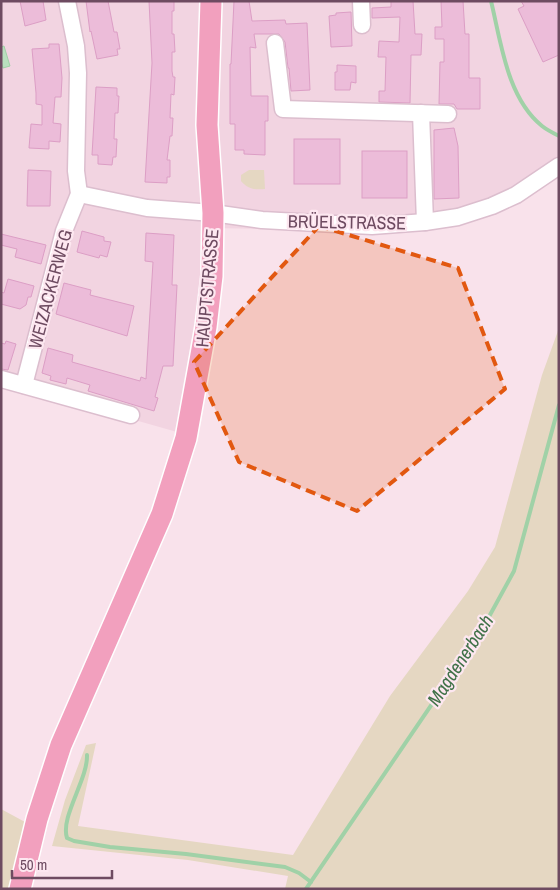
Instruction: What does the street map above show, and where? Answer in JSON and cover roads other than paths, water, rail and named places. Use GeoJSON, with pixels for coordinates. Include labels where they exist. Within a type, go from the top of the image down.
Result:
{"type":"FeatureCollection","features":[{"type":"Feature","properties":{"kind":"main road","name":"HAUPTSTRASSE"},"geometry":{"type":"LineString","coordinates":[[20,889],[37,819],[61,745],[162,514],[186,438],[206,327],[212,276],[213,213],[207,125],[210,1]]}},
{"type":"Feature","properties":{"kind":"street","name":"WEIZACKERWEG"},"geometry":{"type":"LineString","coordinates":[[24,385],[64,231],[79,194],[76,171],[78,73],[76,46],[67,1]]}},
{"type":"Feature","properties":{"kind":"street"},"geometry":{"type":"LineString","coordinates":[[361,1],[362,25]]}},
{"type":"Feature","properties":{"kind":"street"},"geometry":{"type":"LineString","coordinates":[[275,43],[283,109],[448,114]]}},
{"type":"Feature","properties":{"kind":"street"},"geometry":{"type":"LineString","coordinates":[[421,113],[425,222]]}},
{"type":"Feature","properties":{"kind":"street","name":"BRÜELSTRASSE"},"geometry":{"type":"LineString","coordinates":[[213,213],[262,220],[372,226],[425,222],[458,217],[492,206],[516,195],[559,166]]}},
{"type":"Feature","properties":{"kind":"street"},"geometry":{"type":"LineString","coordinates":[[79,194],[147,208],[213,213]]}},
{"type":"Feature","properties":{"kind":"street"},"geometry":{"type":"LineString","coordinates":[[1,379],[131,415]]}},
{"type":"Feature","properties":{"kind":"waterway"},"geometry":{"type":"LineString","coordinates":[[491,1],[502,51],[513,85],[530,114],[542,126],[559,136]]}},
{"type":"Feature","properties":{"kind":"waterway","name":"Magdenerbach"},"geometry":{"type":"LineString","coordinates":[[306,889],[479,635],[514,571],[559,405]]}},
{"type":"Feature","properties":{"kind":"waterway"},"geometry":{"type":"LineString","coordinates":[[87,755],[83,775],[67,820],[67,838],[74,841],[110,847],[186,854],[285,867],[299,873],[311,882]]}}]}
